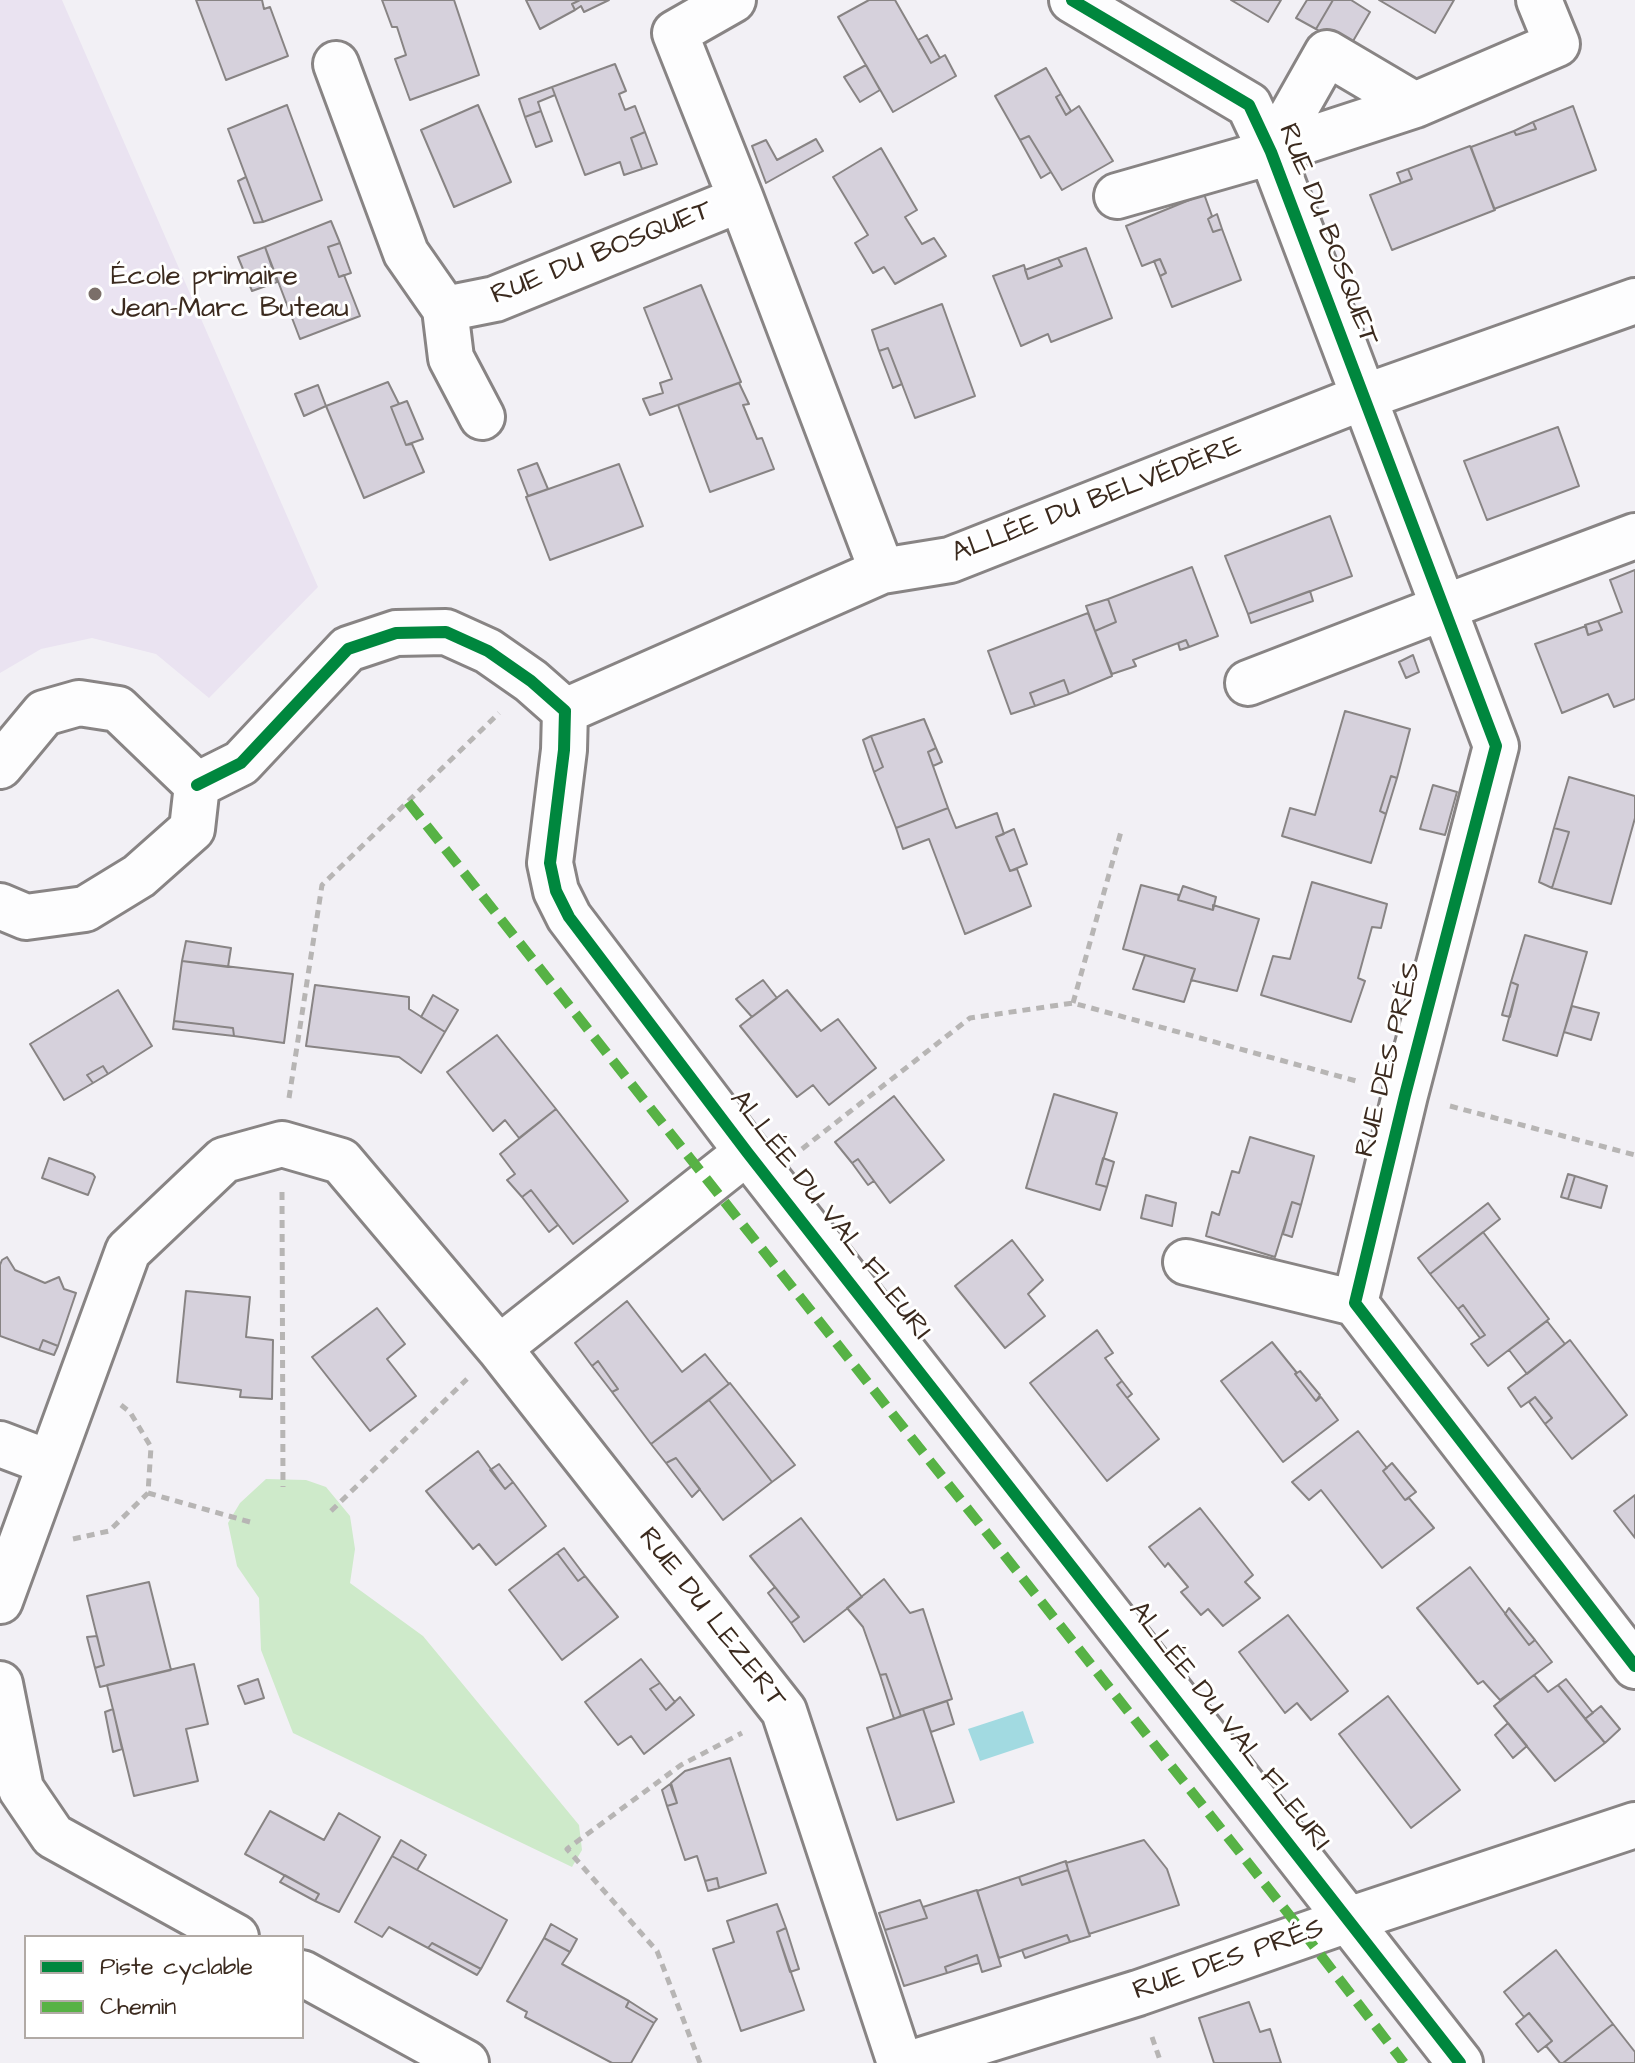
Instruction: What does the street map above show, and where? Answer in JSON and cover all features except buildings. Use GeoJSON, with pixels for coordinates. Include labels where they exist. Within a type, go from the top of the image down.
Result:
{"type":"FeatureCollection","features":[{"type":"Feature","properties":{"kind":"street","name":"RUE DU BOSQUET"},"geometry":{"type":"LineString","coordinates":[[733,0],[675,33],[882,571]]}},
{"type":"Feature","properties":{"kind":"street","name":"RUE DU BOSQUET"},"geometry":{"type":"LineString","coordinates":[[1072,0],[1133,16],[1249,105],[1271,152],[1364,397]]}},
{"type":"Feature","properties":{"kind":"street","name":"RUE DU BOSQUET"},"geometry":{"type":"LineString","coordinates":[[1117,196],[1271,152],[1415,105],[1557,44],[1539,0]]}},
{"type":"Feature","properties":{"kind":"street","name":"RUE DU BOSQUET"},"geometry":{"type":"LineString","coordinates":[[1271,152],[1327,53],[1415,105]]}},
{"type":"Feature","properties":{"kind":"street"},"geometry":{"type":"LineString","coordinates":[[336,64],[406,253],[445,309],[451,358],[482,417]]}},
{"type":"Feature","properties":{"kind":"street","name":"RUE DU BOSQUET"},"geometry":{"type":"LineString","coordinates":[[445,309],[495,299],[741,199]]}},
{"type":"Feature","properties":{"kind":"street","name":"ALLÉE DU BELVÉDÈRE"},"geometry":{"type":"LineString","coordinates":[[565,711],[882,571],[950,560],[1364,397],[1635,301]]}},
{"type":"Feature","properties":{"kind":"street","name":"RUE DES PRÉS"},"geometry":{"type":"LineString","coordinates":[[1355,1303],[1405,1095],[1496,746],[1364,397]]}},
{"type":"Feature","properties":{"kind":"street"},"geometry":{"type":"LineString","coordinates":[[1248,683],[1635,536]]}},
{"type":"Feature","properties":{"kind":"street"},"geometry":{"type":"LineString","coordinates":[[197,785],[241,763],[348,649],[396,633],[446,632],[488,651],[531,681],[565,711]]}},
{"type":"Feature","properties":{"kind":"street"},"geometry":{"type":"LineString","coordinates":[[0,766],[44,713],[79,703],[118,709],[197,785]]}},
{"type":"Feature","properties":{"kind":"street","name":"ALLÉE DU VAL FLEURI"},"geometry":{"type":"LineString","coordinates":[[565,711],[564,750],[550,863],[556,891],[569,917],[757,1164],[1460,2063]]}},
{"type":"Feature","properties":{"kind":"street"},"geometry":{"type":"LineString","coordinates":[[0,906],[26,917],[85,909],[139,876],[192,829],[197,785]]}},
{"type":"Feature","properties":{"kind":"street"},"geometry":{"type":"LineString","coordinates":[[0,1601],[128,1251],[224,1160],[282,1144]]}},
{"type":"Feature","properties":{"kind":"street","name":"RUE DU LEZERT"},"geometry":{"type":"LineString","coordinates":[[282,1144],[341,1161],[499,1348],[784,1711],[900,2063]]}},
{"type":"Feature","properties":{"kind":"street"},"geometry":{"type":"LineString","coordinates":[[499,1348],[757,1164]]}},
{"type":"Feature","properties":{"kind":"street"},"geometry":{"type":"LineString","coordinates":[[1186,1262],[1355,1303],[1635,1666]]}},
{"type":"Feature","properties":{"kind":"street"},"geometry":{"type":"LineString","coordinates":[[0,1444],[50,1463]]}},
{"type":"Feature","properties":{"kind":"street"},"geometry":{"type":"LineString","coordinates":[[0,1684],[21,1789],[53,1836],[232,1935]]}},
{"type":"Feature","properties":{"kind":"street","name":"RUE DES PRÉS"},"geometry":{"type":"LineString","coordinates":[[912,2063],[1138,1993],[1635,1825]]}},
{"type":"Feature","properties":{"kind":"street"},"geometry":{"type":"LineString","coordinates":[[304,1974],[466,2063]]}},
{"type":"Feature","properties":{"kind":"path"},"geometry":{"type":"LineString","coordinates":[[283,1487],[282,1144],[322,885],[531,681]]}},
{"type":"Feature","properties":{"kind":"path"},"geometry":{"type":"LineString","coordinates":[[1073,1003],[1122,828]]}},
{"type":"Feature","properties":{"kind":"path"},"geometry":{"type":"LineString","coordinates":[[757,1164],[970,1018],[1073,1003],[1635,1155]]}},
{"type":"Feature","properties":{"kind":"path"},"geometry":{"type":"LineString","coordinates":[[331,1511],[499,1348]]}},
{"type":"Feature","properties":{"kind":"path"},"geometry":{"type":"LineString","coordinates":[[26,1530],[66,1541],[109,1531],[148,1493],[151,1447],[130,1412],[103,1390],[81,1381]]}},
{"type":"Feature","properties":{"kind":"path"},"geometry":{"type":"LineString","coordinates":[[148,1493],[250,1522]]}},
{"type":"Feature","properties":{"kind":"path"},"geometry":{"type":"LineString","coordinates":[[700,2063],[657,1951],[567,1849],[681,1765],[784,1711]]}},
{"type":"Feature","properties":{"kind":"shaded area","name":"École primaire Jean-Marc Buteau"},"geometry":{"type":"Polygon","coordinates":[[[0,0],[62,0],[318,587],[209,698],[156,654],[92,638],[41,649],[0,673],[0,0]]]}},
{"type":"Feature","properties":{"kind":"green space"},"geometry":{"type":"Polygon","coordinates":[[[266,1479],[306,1480],[326,1487],[350,1516],[355,1549],[350,1583],[423,1636],[579,1825],[582,1850],[572,1867],[293,1733],[261,1650],[259,1598],[237,1566],[228,1523],[240,1503],[266,1479]]]}},
{"type":"Feature","properties":{"kind":"water"},"geometry":{"type":"Polygon","coordinates":[[[1023,1711],[1034,1743],[980,1761],[968,1729],[1023,1711]]]}},
{"type":"Feature","properties":{"kind":"marked path"},"geometry":{"type":"LineString","coordinates":[[408,802],[1404,2063]]}},
{"type":"Feature","properties":{"kind":"cycle path"},"geometry":{"type":"LineString","coordinates":[[1072,0],[1249,105],[1271,152],[1496,746],[1405,1095],[1355,1303],[1635,1666]]}},
{"type":"Feature","properties":{"kind":"cycle path"},"geometry":{"type":"LineString","coordinates":[[197,785],[241,763],[348,649],[396,633],[446,632],[488,651],[531,681],[565,711],[564,750],[550,863],[556,891],[569,917],[747,1152],[1460,2063]]}},
{"type":"Feature","properties":{"kind":"place","name":"École primaire Jean-Marc Buteau"},"geometry":{"type":"Point","coordinates":[95,294]}}]}
